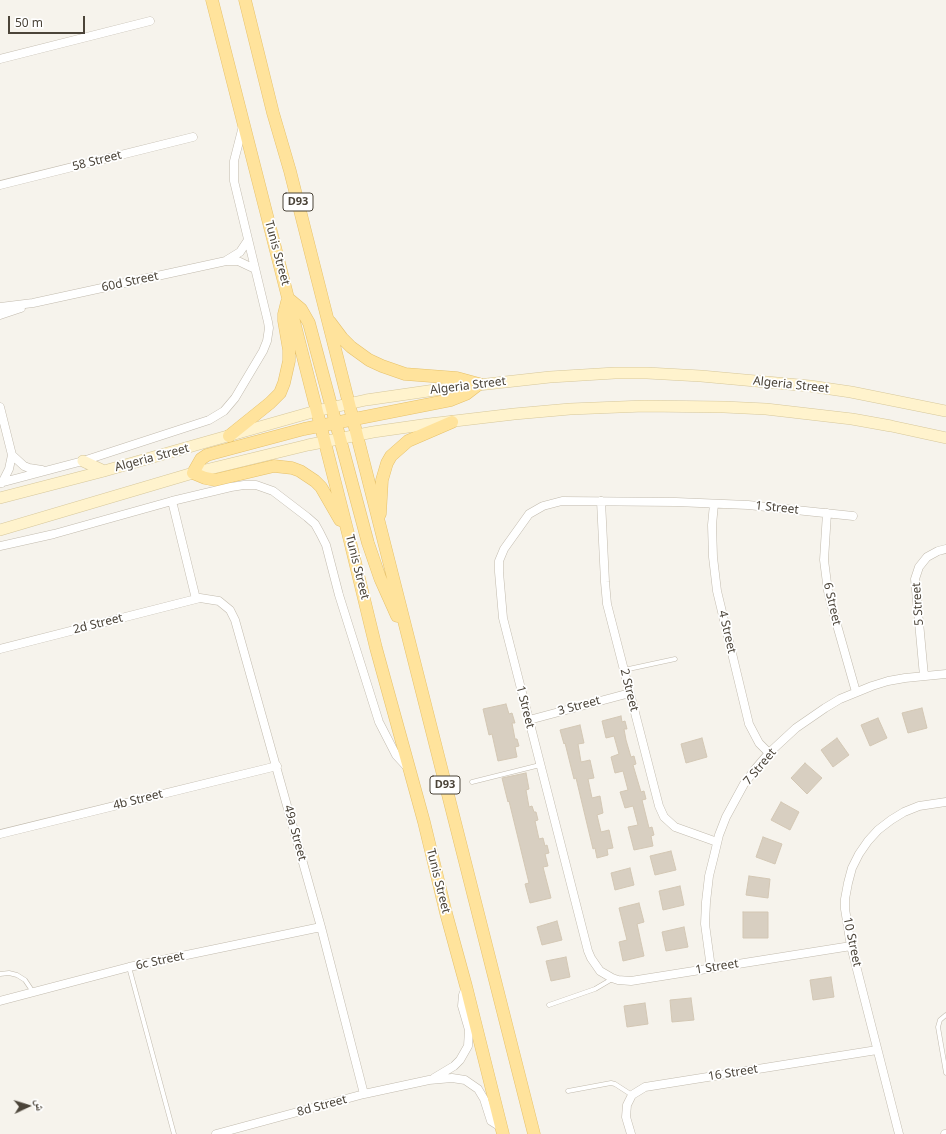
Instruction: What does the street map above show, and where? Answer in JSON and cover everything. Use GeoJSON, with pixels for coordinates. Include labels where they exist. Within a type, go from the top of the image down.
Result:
{"type":"FeatureCollection","features":[{"type":"Feature","properties":{"kind":"main road","name":"Tunis Street"},"geometry":{"type":"LineString","coordinates":[[212,0],[376,648],[503,1131]]}},
{"type":"Feature","properties":{"kind":"main road","name":"D93"},"geometry":{"type":"LineString","coordinates":[[245,0],[273,113],[290,171],[534,1134]]}},
{"type":"Feature","properties":{"kind":"main road"},"geometry":{"type":"LineString","coordinates":[[229,436],[280,393],[290,361],[284,321],[284,314],[288,299],[301,309],[309,323],[339,439],[374,561],[388,598],[407,635]]}},
{"type":"Feature","properties":{"kind":"main road"},"geometry":{"type":"LineString","coordinates":[[327,317],[334,328],[351,347],[364,357],[382,366],[405,374],[457,378],[479,384]]}},
{"type":"Feature","properties":{"kind":"main road","name":"Algeria Street"},"geometry":{"type":"LineString","coordinates":[[0,498],[104,471],[316,411],[349,404],[442,389],[582,374],[674,374],[810,386],[883,398],[946,411]]}},
{"type":"Feature","properties":{"kind":"main road"},"geometry":{"type":"LineString","coordinates":[[193,474],[201,460],[208,455],[320,426],[451,400],[466,394],[479,384]]}},
{"type":"Feature","properties":{"kind":"main road"},"geometry":{"type":"LineString","coordinates":[[0,530],[193,474],[356,435],[428,424],[570,409],[644,406],[766,409],[813,414],[891,426],[946,438]]}},
{"type":"Feature","properties":{"kind":"main road"},"geometry":{"type":"LineString","coordinates":[[379,525],[382,480],[384,471],[392,456],[408,441],[452,422]]}},
{"type":"Feature","properties":{"kind":"main road"},"geometry":{"type":"LineString","coordinates":[[83,461],[104,471]]}},
{"type":"Feature","properties":{"kind":"main road"},"geometry":{"type":"LineString","coordinates":[[193,474],[215,480],[274,466],[287,467],[300,471],[321,487],[349,537]]}},
{"type":"Feature","properties":{"kind":"street"},"geometry":{"type":"LineString","coordinates":[[0,59],[150,21]]}},
{"type":"Feature","properties":{"kind":"street"},"geometry":{"type":"LineString","coordinates":[[1,483],[83,461],[209,420],[218,416],[230,404],[263,351],[268,335],[268,322],[236,190],[233,171],[243,125]]}},
{"type":"Feature","properties":{"kind":"street","name":"58 Street"},"geometry":{"type":"LineString","coordinates":[[0,185],[193,137]]}},
{"type":"Feature","properties":{"kind":"street","name":"60d Street"},"geometry":{"type":"LineString","coordinates":[[226,261],[240,252],[248,240]]}},
{"type":"Feature","properties":{"kind":"street","name":"60d Street"},"geometry":{"type":"LineString","coordinates":[[0,308],[33,303],[226,261],[238,261],[255,269]]}},
{"type":"Feature","properties":{"kind":"street","name":"60d Street"},"geometry":{"type":"LineString","coordinates":[[0,315],[33,303]]}},
{"type":"Feature","properties":{"kind":"street"},"geometry":{"type":"LineString","coordinates":[[0,407],[12,455],[9,469],[1,483]]}},
{"type":"Feature","properties":{"kind":"street"},"geometry":{"type":"LineString","coordinates":[[12,455],[24,466],[47,471]]}},
{"type":"Feature","properties":{"kind":"street"},"geometry":{"type":"LineString","coordinates":[[0,546],[54,534],[172,501],[231,487],[256,485],[273,491],[307,516],[315,524],[326,545],[341,602],[379,722],[396,755],[409,769]]}},
{"type":"Feature","properties":{"kind":"street"},"geometry":{"type":"LineString","coordinates":[[172,501],[196,599]]}},
{"type":"Feature","properties":{"kind":"street","name":"1 Street"},"geometry":{"type":"LineString","coordinates":[[851,946],[631,981],[612,978],[600,971],[595,965],[588,951],[540,765],[503,618],[499,577],[501,554],[507,543],[529,514],[552,503],[562,501],[761,506],[853,516]]}},
{"type":"Feature","properties":{"kind":"street","name":"2 Street"},"geometry":{"type":"LineString","coordinates":[[601,501],[606,592],[610,615],[661,812],[675,828],[718,842]]}},
{"type":"Feature","properties":{"kind":"street","name":"4 Street"},"geometry":{"type":"LineString","coordinates":[[714,504],[712,525],[716,586],[750,724],[759,743],[769,754]]}},
{"type":"Feature","properties":{"kind":"street","name":"6 Street"},"geometry":{"type":"LineString","coordinates":[[827,513],[824,560],[827,584],[833,611],[856,692]]}},
{"type":"Feature","properties":{"kind":"street","name":"5 Street"},"geometry":{"type":"LineString","coordinates":[[924,676],[915,579],[919,567],[927,557],[938,551],[946,549]]}},
{"type":"Feature","properties":{"kind":"street","name":"49a Street"},"geometry":{"type":"LineString","coordinates":[[196,599],[206,598],[219,601],[227,607],[233,615],[321,928],[364,1094]]}},
{"type":"Feature","properties":{"kind":"street","name":"2d Street"},"geometry":{"type":"LineString","coordinates":[[0,649],[196,599]]}},
{"type":"Feature","properties":{"kind":"street","name":"7 Street"},"geometry":{"type":"LineString","coordinates":[[711,968],[705,924],[709,876],[726,817],[744,784],[783,740],[810,718],[840,699],[856,692],[888,682],[946,674]]}},
{"type":"Feature","properties":{"kind":"street","name":"3 Street"},"geometry":{"type":"LineString","coordinates":[[529,720],[630,693]]}},
{"type":"Feature","properties":{"kind":"street","name":"4b Street"},"geometry":{"type":"LineString","coordinates":[[0,834],[276,766]]}},
{"type":"Feature","properties":{"kind":"street","name":"10 Street"},"geometry":{"type":"LineString","coordinates":[[899,1134],[851,946],[845,909],[845,899],[852,868],[859,854],[878,830],[904,812],[919,806],[946,802]]}},
{"type":"Feature","properties":{"kind":"street","name":"6c Street"},"geometry":{"type":"LineString","coordinates":[[0,1001],[129,967],[321,928]]}},
{"type":"Feature","properties":{"kind":"street","name":"8d Street"},"geometry":{"type":"LineString","coordinates":[[429,1080],[447,1072],[454,1066],[460,1060],[468,1046],[469,1030],[462,1006],[466,986]]}},
{"type":"Feature","properties":{"kind":"street","name":"16 Street"},"geometry":{"type":"LineString","coordinates":[[632,1095],[645,1087],[877,1050]]}},
{"type":"Feature","properties":{"kind":"street","name":"8d Street"},"geometry":{"type":"LineString","coordinates":[[216,1134],[364,1094],[429,1080],[452,1078],[465,1080],[474,1085],[484,1099],[491,1121],[503,1131]]}},
{"type":"Feature","properties":{"kind":"street"},"geometry":{"type":"LineString","coordinates":[[631,1134],[626,1111],[632,1095]]}},
{"type":"Feature","properties":{"kind":"lane"},"geometry":{"type":"LineString","coordinates":[[624,670],[675,658]]}},
{"type":"Feature","properties":{"kind":"lane"},"geometry":{"type":"LineString","coordinates":[[472,782],[540,765]]}},
{"type":"Feature","properties":{"kind":"lane"},"geometry":{"type":"LineString","coordinates":[[129,967],[174,1134]]}},
{"type":"Feature","properties":{"kind":"lane"},"geometry":{"type":"LineString","coordinates":[[0,974],[9,973],[17,975],[25,980],[33,992]]}},
{"type":"Feature","properties":{"kind":"lane"},"geometry":{"type":"LineString","coordinates":[[548,1005],[595,989],[612,978]]}},
{"type":"Feature","properties":{"kind":"lane"},"geometry":{"type":"LineString","coordinates":[[946,1015],[940,1020],[938,1027],[946,1073]]}},
{"type":"Feature","properties":{"kind":"lane"},"geometry":{"type":"LineString","coordinates":[[568,1091],[611,1083],[632,1095]]}},
{"type":"Feature","properties":{"kind":"building"},"geometry":{"type":"Polygon","coordinates":[[[506,704],[509,714],[512,713],[515,723],[512,723],[515,739],[517,739],[519,746],[515,747],[517,757],[498,761],[492,734],[489,735],[483,709],[506,704]]]}},
{"type":"Feature","properties":{"kind":"building"},"geometry":{"type":"Polygon","coordinates":[[[922,708],[927,728],[908,733],[902,713],[922,708]]]}},
{"type":"Feature","properties":{"kind":"building"},"geometry":{"type":"Polygon","coordinates":[[[621,716],[622,722],[625,721],[627,729],[624,729],[626,740],[631,757],[634,756],[636,764],[633,765],[641,792],[644,791],[646,799],[642,800],[649,828],[652,827],[654,835],[651,836],[653,846],[634,850],[628,827],[638,825],[633,806],[625,808],[620,792],[628,790],[623,771],[615,773],[611,757],[619,754],[614,736],[606,738],[602,721],[621,716]]]}},
{"type":"Feature","properties":{"kind":"building"},"geometry":{"type":"Polygon","coordinates":[[[878,718],[887,738],[870,746],[861,725],[878,718]]]}},
{"type":"Feature","properties":{"kind":"building"},"geometry":{"type":"Polygon","coordinates":[[[580,725],[584,743],[578,744],[581,762],[590,760],[594,778],[588,779],[592,798],[600,796],[603,813],[597,815],[601,832],[609,830],[613,848],[607,849],[608,855],[597,858],[595,848],[593,849],[576,778],[574,779],[565,743],[564,744],[560,730],[580,725]]]}},
{"type":"Feature","properties":{"kind":"building"},"geometry":{"type":"Polygon","coordinates":[[[702,738],[707,757],[686,763],[681,744],[702,738]]]}},
{"type":"Feature","properties":{"kind":"building"},"geometry":{"type":"Polygon","coordinates":[[[837,738],[849,755],[833,767],[821,750],[837,738]]]}},
{"type":"Feature","properties":{"kind":"building"},"geometry":{"type":"Polygon","coordinates":[[[805,763],[822,778],[807,794],[791,778],[805,763]]]}},
{"type":"Feature","properties":{"kind":"building"},"geometry":{"type":"Polygon","coordinates":[[[526,773],[529,789],[526,790],[529,807],[532,806],[534,812],[536,812],[538,820],[535,821],[539,839],[543,838],[549,853],[545,854],[548,866],[543,867],[551,898],[530,903],[525,884],[529,883],[502,778],[526,773]]]}},
{"type":"Feature","properties":{"kind":"building"},"geometry":{"type":"Polygon","coordinates":[[[781,802],[799,812],[790,830],[771,820],[781,802]]]}},
{"type":"Feature","properties":{"kind":"building"},"geometry":{"type":"Polygon","coordinates":[[[763,837],[782,844],[775,864],[756,857],[763,837]]]}},
{"type":"Feature","properties":{"kind":"building"},"geometry":{"type":"Polygon","coordinates":[[[671,851],[676,870],[655,875],[650,856],[671,851]]]}},
{"type":"Feature","properties":{"kind":"building"},"geometry":{"type":"Polygon","coordinates":[[[630,868],[634,885],[615,890],[611,873],[630,868]]]}},
{"type":"Feature","properties":{"kind":"building"},"geometry":{"type":"Polygon","coordinates":[[[749,876],[770,879],[768,898],[746,895],[749,876]]]}},
{"type":"Feature","properties":{"kind":"building"},"geometry":{"type":"Polygon","coordinates":[[[680,886],[684,905],[663,910],[659,891],[680,886]]]}},
{"type":"Feature","properties":{"kind":"building"},"geometry":{"type":"Polygon","coordinates":[[[639,903],[644,922],[637,924],[644,956],[623,961],[619,942],[627,940],[619,908],[639,903]]]}},
{"type":"Feature","properties":{"kind":"building"},"geometry":{"type":"Polygon","coordinates":[[[743,912],[768,912],[768,938],[743,938],[743,912]]]}},
{"type":"Feature","properties":{"kind":"building"},"geometry":{"type":"Polygon","coordinates":[[[557,921],[562,940],[542,945],[537,927],[557,921]]]}},
{"type":"Feature","properties":{"kind":"building"},"geometry":{"type":"Polygon","coordinates":[[[684,927],[688,947],[666,951],[662,932],[684,927]]]}},
{"type":"Feature","properties":{"kind":"building"},"geometry":{"type":"Polygon","coordinates":[[[566,957],[570,977],[551,981],[546,961],[566,957]]]}},
{"type":"Feature","properties":{"kind":"building"},"geometry":{"type":"Polygon","coordinates":[[[831,977],[834,997],[813,1000],[810,980],[831,977]]]}},
{"type":"Feature","properties":{"kind":"building"},"geometry":{"type":"Polygon","coordinates":[[[691,998],[694,1020],[672,1022],[670,1000],[691,998]]]}},
{"type":"Feature","properties":{"kind":"building"},"geometry":{"type":"Polygon","coordinates":[[[645,1003],[648,1024],[627,1027],[624,1006],[645,1003]]]}}]}
